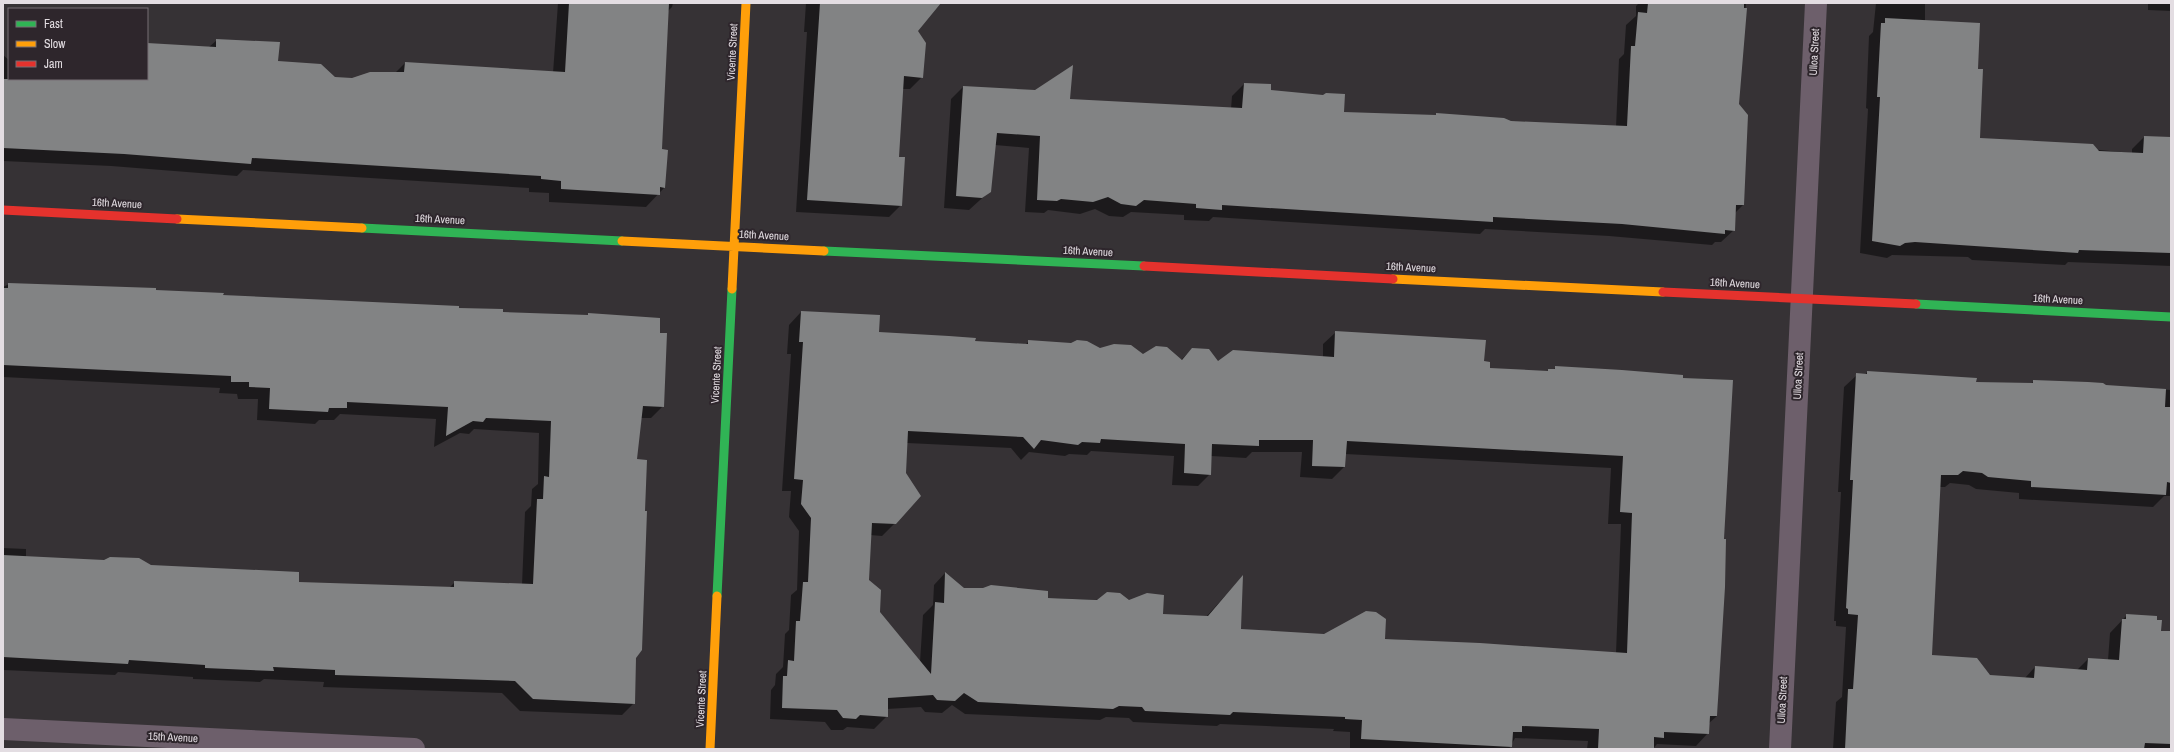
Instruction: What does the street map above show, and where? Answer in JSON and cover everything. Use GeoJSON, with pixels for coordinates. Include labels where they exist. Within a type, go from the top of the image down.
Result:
{"type":"FeatureCollection","features":[{"type":"Feature","properties":{"kind":"street","name":"Vicente Street"},"geometry":{"type":"LineString","coordinates":[[710,749],[746,3]]}},
{"type":"Feature","properties":{"kind":"street","name":"Ulloa Street"},"geometry":{"type":"LineString","coordinates":[[1780,749],[1816,3]]}},
{"type":"Feature","properties":{"kind":"street","name":"16th Avenue"},"geometry":{"type":"LineString","coordinates":[[3,210],[2171,317]]}},
{"type":"Feature","properties":{"kind":"street","name":"15th Avenue"},"geometry":{"type":"LineString","coordinates":[[3,729],[414,749]]}},
{"type":"Feature","properties":{"kind":"building"},"geometry":{"type":"Polygon","coordinates":[[[569,3],[669,3],[662,149],[668,150],[665,188],[660,187],[660,195],[561,189],[561,181],[541,179],[541,176],[252,158],[251,164],[124,154],[3,148],[3,79],[148,80],[148,43],[216,47],[216,39],[280,42],[278,61],[321,64],[335,77],[352,78],[370,72],[404,72],[405,62],[565,72],[569,3]]]}},
{"type":"Feature","properties":{"kind":"building"},"geometry":{"type":"Polygon","coordinates":[[[820,3],[941,3],[918,31],[926,43],[923,78],[904,76],[899,157],[905,157],[902,206],[807,200],[820,3]]]}},
{"type":"Feature","properties":{"kind":"building"},"geometry":{"type":"Polygon","coordinates":[[[1648,3],[1744,3],[1744,8],[1747,8],[1739,104],[1748,115],[1744,205],[1736,205],[1735,231],[1725,230],[1725,234],[1622,224],[1493,217],[1493,222],[1222,205],[1222,210],[1196,208],[1196,204],[1144,200],[1136,206],[1121,204],[1108,197],[1093,202],[1061,199],[1057,201],[1037,200],[1040,136],[997,133],[991,192],[982,198],[956,196],[963,86],[1035,90],[1073,65],[1070,99],[1242,108],[1244,83],[1271,84],[1271,90],[1323,95],[1326,93],[1345,94],[1344,112],[1436,115],[1436,113],[1504,118],[1511,121],[1627,126],[1631,46],[1635,46],[1638,12],[1647,13],[1648,3]]]}},
{"type":"Feature","properties":{"kind":"building"},"geometry":{"type":"Polygon","coordinates":[[[1885,18],[1980,23],[1978,69],[1983,69],[1980,138],[2093,144],[2099,151],[2143,153],[2144,136],[2171,137],[2171,253],[2079,250],[2078,253],[1915,242],[1905,243],[1900,246],[1872,241],[1880,97],[1877,97],[1881,23],[1885,23],[1885,18]]]}},
{"type":"Feature","properties":{"kind":"building"},"geometry":{"type":"Polygon","coordinates":[[[8,283],[156,288],[156,290],[224,293],[223,295],[503,309],[503,312],[588,315],[588,313],[660,318],[660,333],[667,333],[664,407],[643,406],[637,459],[647,460],[645,511],[647,511],[642,650],[636,658],[635,704],[533,699],[515,681],[335,675],[335,670],[273,667],[274,671],[205,668],[205,665],[129,660],[128,664],[3,657],[3,555],[104,560],[110,557],[139,558],[151,565],[299,572],[299,582],[454,587],[454,581],[533,584],[537,499],[543,499],[544,476],[549,477],[551,421],[486,418],[483,422],[473,421],[446,436],[448,407],[347,402],[347,408],[329,408],[328,412],[269,409],[270,388],[249,387],[249,382],[231,382],[231,376],[3,365],[3,288],[8,288],[8,283]]]}},
{"type":"Feature","properties":{"kind":"building"},"geometry":{"type":"Polygon","coordinates":[[[801,311],[880,315],[879,332],[976,338],[975,341],[1028,344],[1028,340],[1071,343],[1077,340],[1087,341],[1100,348],[1114,344],[1131,345],[1143,354],[1156,346],[1167,347],[1182,360],[1192,348],[1209,349],[1218,361],[1233,350],[1334,357],[1335,331],[1486,340],[1484,361],[1490,362],[1490,368],[1548,371],[1548,369],[1555,369],[1555,366],[1683,375],[1683,378],[1733,380],[1724,539],[1726,539],[1725,587],[1717,716],[1710,716],[1709,734],[1664,732],[1664,738],[1654,737],[1654,749],[1598,749],[1599,729],[1522,726],[1522,732],[1513,732],[1512,747],[1361,739],[1362,720],[1345,719],[1345,717],[1233,712],[1230,715],[1145,711],[1142,707],[1119,706],[1113,709],[978,702],[964,693],[955,701],[937,700],[933,695],[888,698],[888,717],[860,715],[856,719],[843,718],[837,710],[782,708],[783,676],[787,676],[788,660],[794,661],[796,621],[800,621],[803,582],[808,582],[811,518],[801,504],[803,480],[794,479],[803,342],[799,342],[801,311]],[[908,431],[906,473],[921,496],[896,524],[872,523],[869,580],[881,590],[880,612],[931,674],[935,602],[944,603],[945,572],[964,588],[983,588],[991,585],[1048,591],[1048,598],[1097,600],[1107,592],[1120,593],[1129,600],[1147,593],[1164,595],[1163,614],[1208,616],[1243,575],[1241,629],[1324,634],[1366,611],[1376,612],[1386,619],[1385,639],[1480,643],[1627,653],[1632,513],[1620,512],[1623,456],[1347,441],[1345,467],[1312,466],[1313,440],[1259,440],[1259,446],[1212,444],[1211,475],[1184,473],[1185,444],[1101,439],[1100,443],[1082,442],[1078,445],[1041,440],[1034,449],[1023,437],[908,431]]]}},
{"type":"Feature","properties":{"kind":"building"},"geometry":{"type":"Polygon","coordinates":[[[1867,371],[1977,378],[1976,382],[2033,383],[2033,380],[2088,382],[2103,383],[2106,385],[2166,389],[2165,407],[2171,407],[2171,483],[2167,482],[2166,495],[2031,487],[2031,481],[1988,477],[1982,473],[1963,471],[1958,475],[1941,475],[1932,655],[1977,658],[1990,675],[2034,678],[2035,666],[2087,670],[2088,658],[2119,660],[2122,619],[2126,619],[2126,614],[2157,616],[2157,620],[2162,620],[2161,631],[2171,631],[2171,744],[2145,743],[2144,749],[1845,749],[1848,689],[1853,689],[1858,615],[1848,614],[1848,609],[1846,608],[1853,480],[1850,480],[1856,373],[1867,374],[1867,371]]]}},
{"type":"Feature","properties":{"kind":"traffic: fast"},"geometry":{"type":"LineString","coordinates":[[362,228],[622,241]]}},
{"type":"Feature","properties":{"kind":"traffic: fast"},"geometry":{"type":"LineString","coordinates":[[824,251],[1144,266]]}},
{"type":"Feature","properties":{"kind":"traffic: fast"},"geometry":{"type":"LineString","coordinates":[[717,596],[732,289]]}},
{"type":"Feature","properties":{"kind":"traffic: fast"},"geometry":{"type":"LineString","coordinates":[[1916,304],[2171,317]]}},
{"type":"Feature","properties":{"kind":"traffic: slow"},"geometry":{"type":"LineString","coordinates":[[732,289],[746,3]]}},
{"type":"Feature","properties":{"kind":"traffic: slow"},"geometry":{"type":"LineString","coordinates":[[177,219],[362,228]]}},
{"type":"Feature","properties":{"kind":"traffic: slow"},"geometry":{"type":"LineString","coordinates":[[622,241],[824,251]]}},
{"type":"Feature","properties":{"kind":"traffic: slow"},"geometry":{"type":"LineString","coordinates":[[1393,279],[1663,292]]}},
{"type":"Feature","properties":{"kind":"traffic: slow"},"geometry":{"type":"LineString","coordinates":[[710,749],[717,596]]}},
{"type":"Feature","properties":{"kind":"traffic: jam"},"geometry":{"type":"LineString","coordinates":[[3,210],[177,219]]}},
{"type":"Feature","properties":{"kind":"traffic: jam"},"geometry":{"type":"LineString","coordinates":[[1144,266],[1393,279]]}},
{"type":"Feature","properties":{"kind":"traffic: jam"},"geometry":{"type":"LineString","coordinates":[[1663,292],[1916,304]]}}]}
